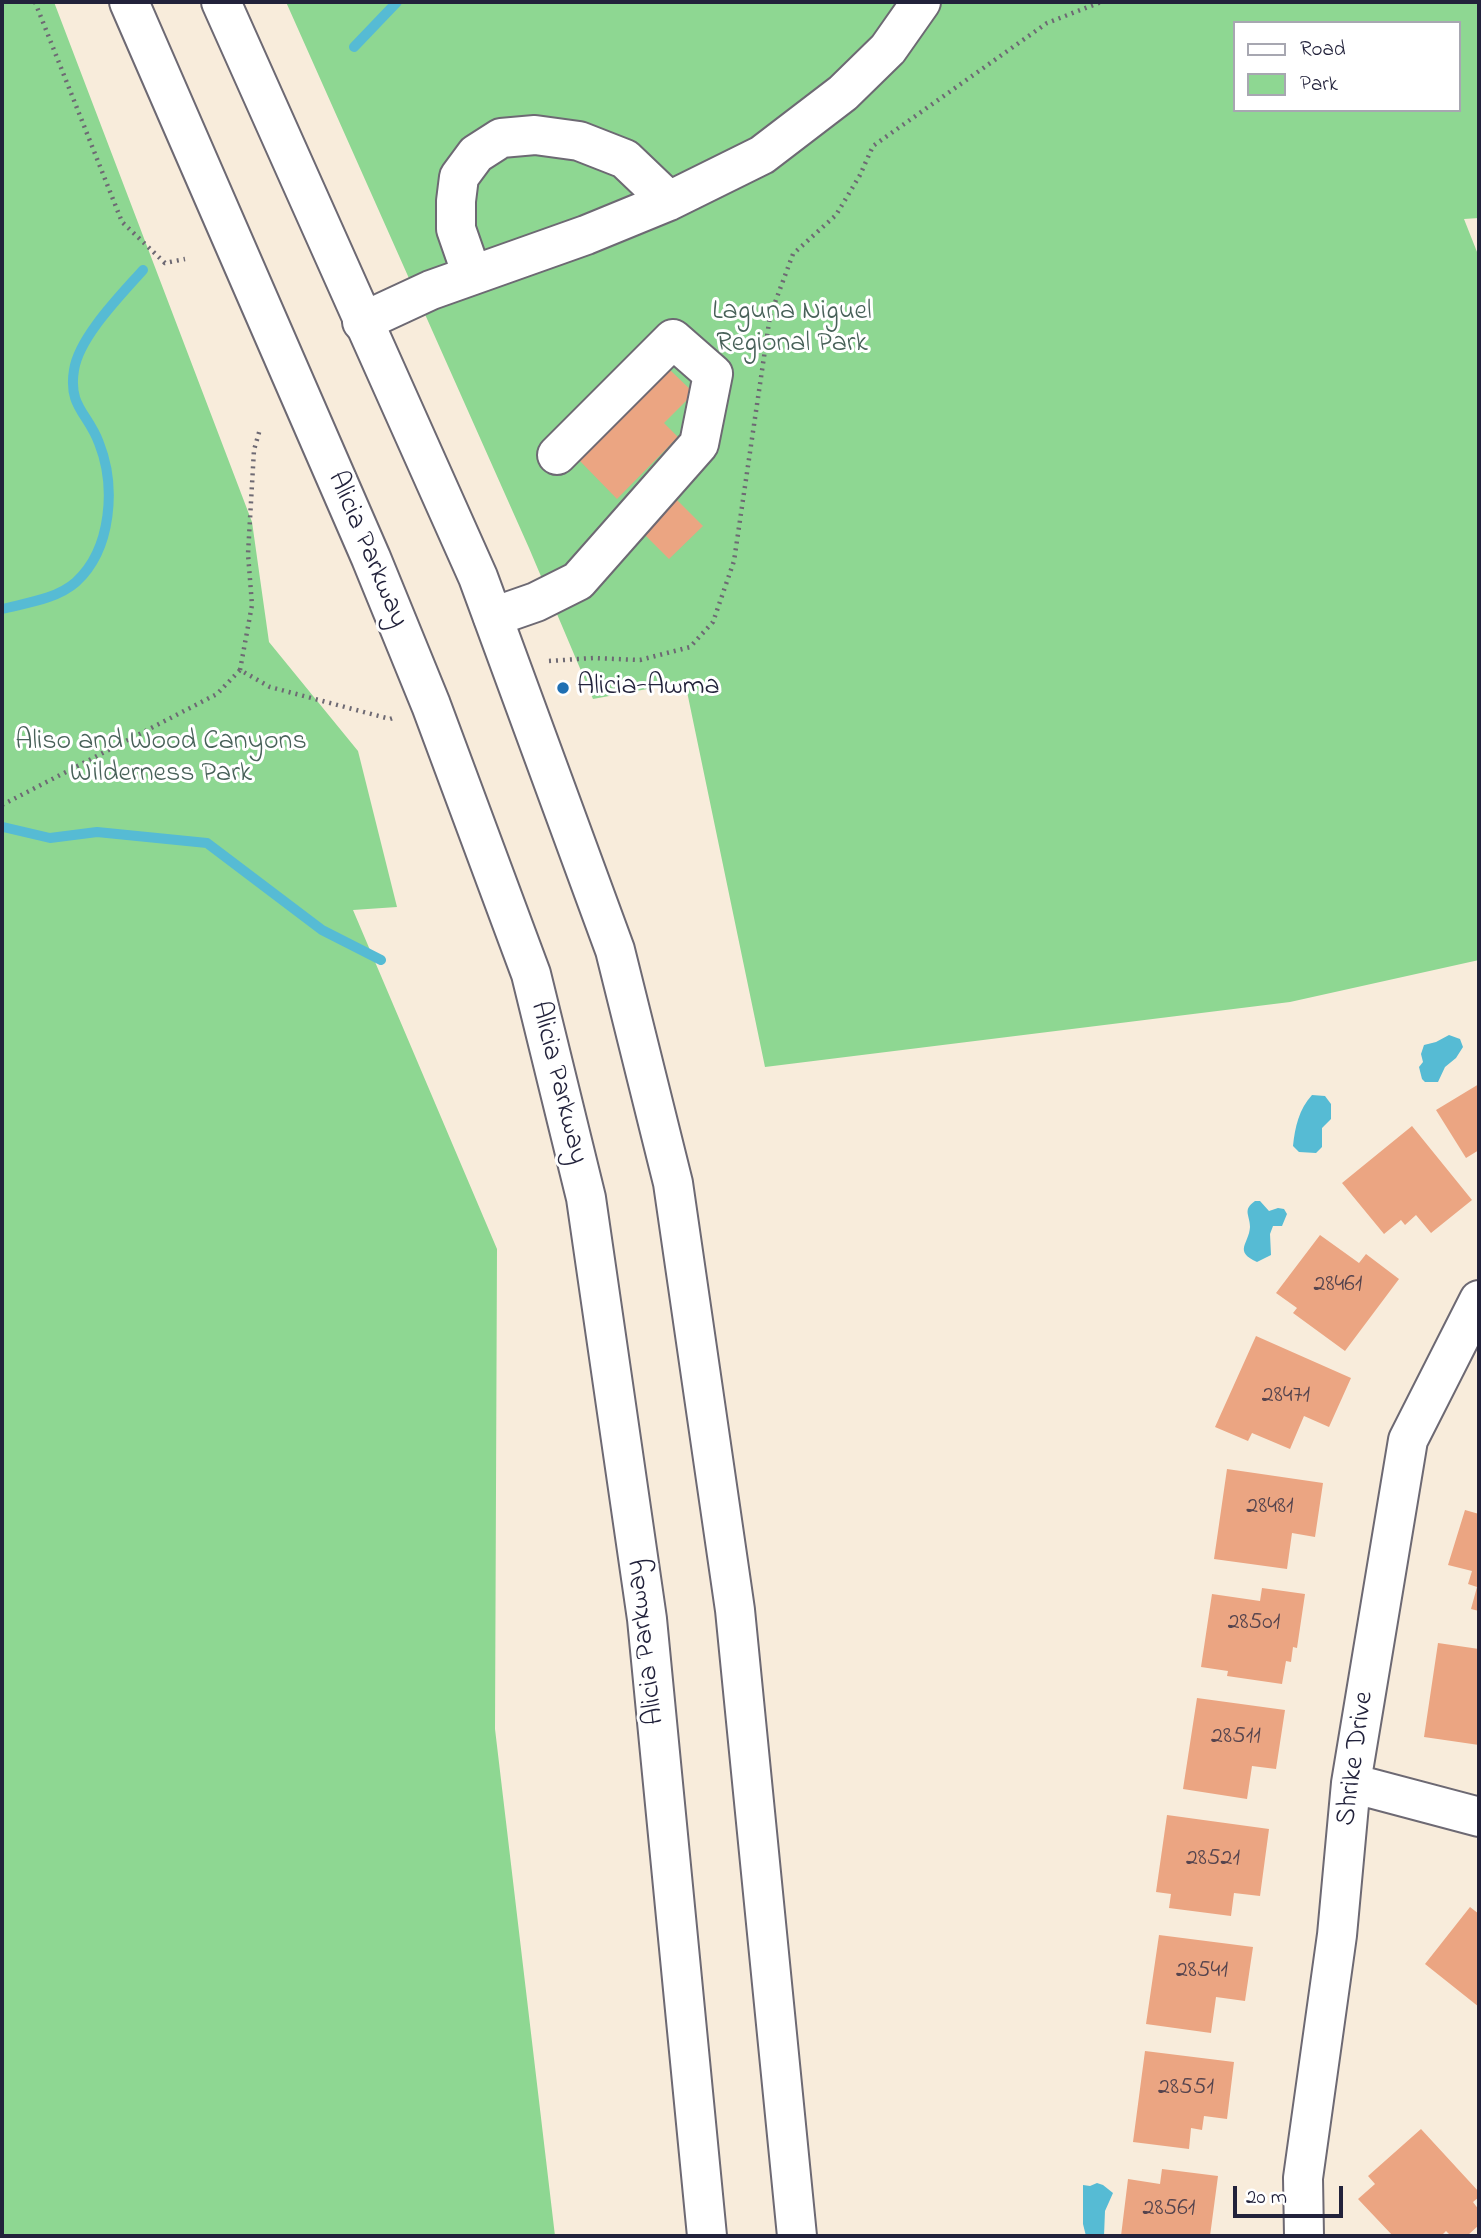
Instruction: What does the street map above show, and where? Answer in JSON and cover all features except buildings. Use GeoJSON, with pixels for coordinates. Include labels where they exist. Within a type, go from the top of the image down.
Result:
{"type":"FeatureCollection","features":[{"type":"Feature","properties":{"kind":"main road","name":"Alicia Parkway"},"geometry":{"type":"LineString","coordinates":[[129,2],[371,558],[431,705],[531,974],[586,1198],[647,1619],[707,2236]]}},
{"type":"Feature","properties":{"kind":"main road"},"geometry":{"type":"LineString","coordinates":[[220,2],[478,577],[615,950],[673,1183],[735,1610],[797,2236]]}},
{"type":"Feature","properties":{"kind":"main road"},"geometry":{"type":"LineString","coordinates":[[362,322],[431,290],[586,235],[669,201],[762,155],[843,93],[888,49],[921,2]]}},
{"type":"Feature","properties":{"kind":"main road"},"geometry":{"type":"LineString","coordinates":[[472,275],[457,229],[459,177],[476,153],[501,138],[535,135],[579,141],[625,159],[669,201]]}},
{"type":"Feature","properties":{"kind":"main road"},"geometry":{"type":"LineString","coordinates":[[493,617],[536,602],[578,580],[699,444],[713,374],[673,339],[557,455]]}},
{"type":"Feature","properties":{"kind":"main road","name":"Shrike Drive"},"geometry":{"type":"LineString","coordinates":[[1304,2236],[1303,2178],[1338,1935],[1351,1783],[1408,1440],[1479,1300]]}},
{"type":"Feature","properties":{"kind":"main road"},"geometry":{"type":"LineString","coordinates":[[1351,1783],[1479,1817]]}},
{"type":"Feature","properties":{"kind":"path"},"geometry":{"type":"LineString","coordinates":[[35,2],[122,222],[165,263],[185,259]]}},
{"type":"Feature","properties":{"kind":"path"},"geometry":{"type":"LineString","coordinates":[[514,674],[555,659],[640,660],[691,647],[713,622],[734,561],[770,316],[793,254],[836,215],[860,175],[873,146],[1046,23],[1101,2]]}},
{"type":"Feature","properties":{"kind":"path"},"geometry":{"type":"LineString","coordinates":[[2,805],[217,694],[240,670],[252,606],[248,554],[254,450],[260,429]]}},
{"type":"Feature","properties":{"kind":"path"},"geometry":{"type":"LineString","coordinates":[[240,670],[270,687],[390,719],[431,705]]}},
{"type":"Feature","properties":{"kind":"green space","name":"Aliso and Wood Canyons Wilderness Park"},"geometry":{"type":"Polygon","coordinates":[[[2,2],[54,2],[252,522],[269,642],[358,751],[397,907],[353,910],[497,1249],[495,1729],[555,2236],[2,2236],[2,2]]]}},
{"type":"Feature","properties":{"kind":"green space","name":"Laguna Niguel Regional Park"},"geometry":{"type":"Polygon","coordinates":[[[286,2],[1479,2],[1479,218],[1464,219],[1479,257],[1479,960],[1290,1002],[765,1067],[685,682],[593,699],[529,548],[286,2]]]}},
{"type":"Feature","properties":{"kind":"water"},"geometry":{"type":"Polygon","coordinates":[[[1449,1035],[1460,1039],[1463,1047],[1456,1058],[1445,1067],[1438,1082],[1425,1082],[1419,1067],[1423,1062],[1421,1054],[1424,1045],[1449,1035]]]}},
{"type":"Feature","properties":{"kind":"water"},"geometry":{"type":"Polygon","coordinates":[[[1312,1095],[1325,1096],[1331,1104],[1331,1119],[1322,1128],[1322,1147],[1316,1153],[1299,1152],[1293,1146],[1296,1125],[1312,1095]]]}},
{"type":"Feature","properties":{"kind":"water"},"geometry":{"type":"Polygon","coordinates":[[[1255,1201],[1260,1201],[1269,1211],[1284,1209],[1287,1214],[1282,1226],[1273,1226],[1270,1234],[1271,1255],[1257,1262],[1244,1251],[1250,1227],[1248,1210],[1255,1201]]]}},
{"type":"Feature","properties":{"kind":"water"},"geometry":{"type":"Polygon","coordinates":[[[1097,2183],[1113,2193],[1105,2211],[1104,2236],[1086,2236],[1083,2224],[1083,2185],[1097,2183]]]}},
{"type":"Feature","properties":{"kind":"waterway"},"geometry":{"type":"LineString","coordinates":[[354,47],[397,2]]}},
{"type":"Feature","properties":{"kind":"waterway"},"geometry":{"type":"LineString","coordinates":[[2,609],[60,593],[76,582],[97,552],[104,535],[107,516],[108,478],[95,433],[76,401],[74,370],[77,357],[92,330],[143,270]]}},
{"type":"Feature","properties":{"kind":"waterway"},"geometry":{"type":"LineString","coordinates":[[3,827],[50,838],[97,832],[207,843],[322,930],[381,960]]}},
{"type":"Feature","properties":{"kind":"place","name":"Alicia-Awma"},"geometry":{"type":"Point","coordinates":[563,688]}}]}
